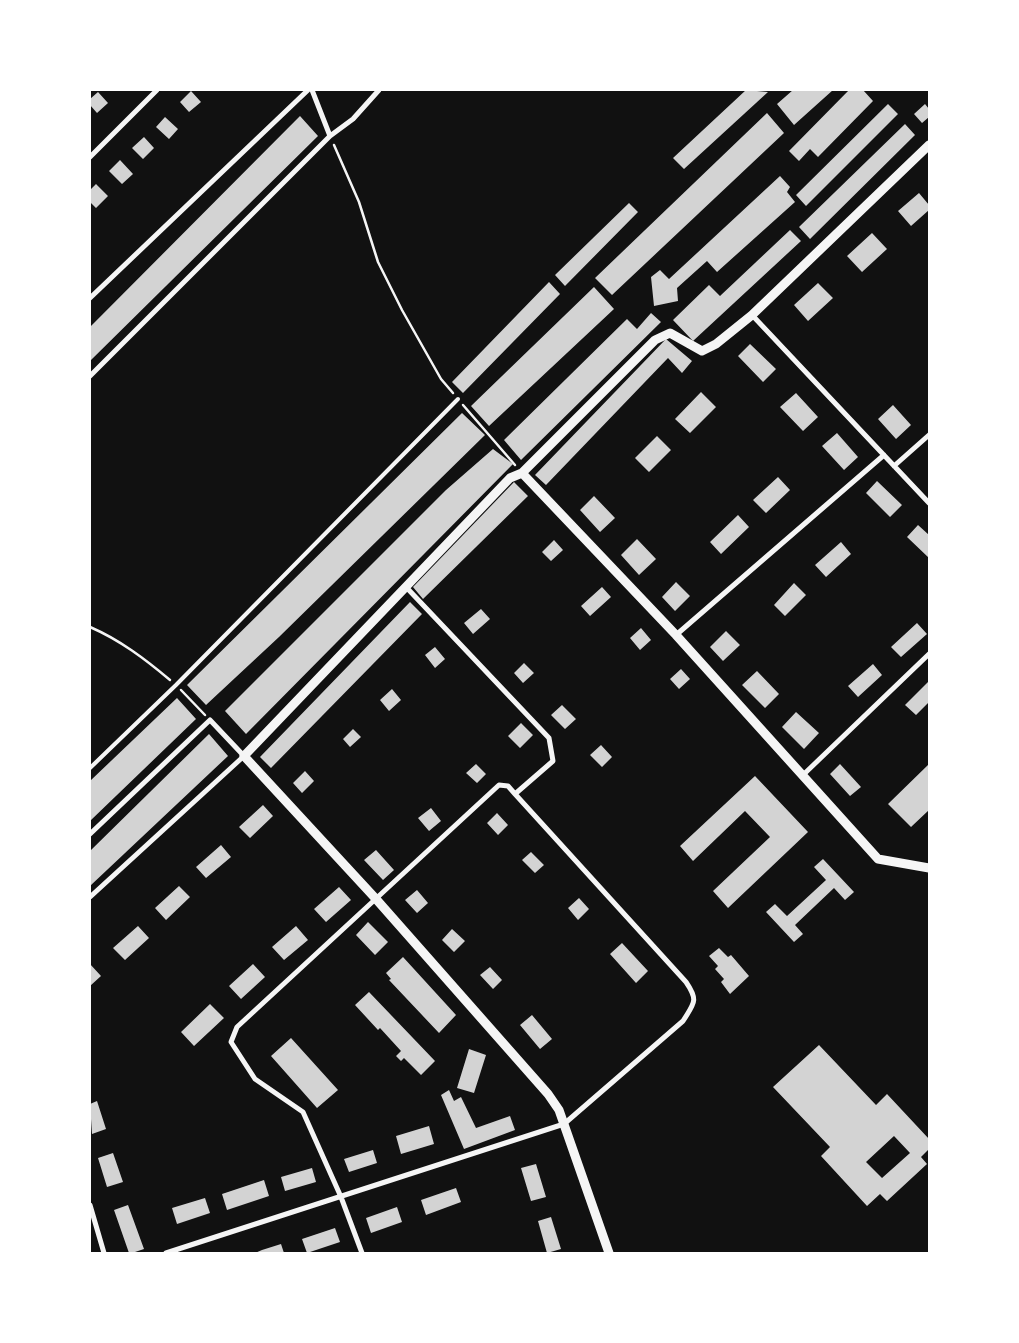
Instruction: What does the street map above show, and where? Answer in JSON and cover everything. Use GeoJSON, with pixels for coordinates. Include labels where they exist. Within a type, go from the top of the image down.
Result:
{"type":"FeatureCollection","features":[{"type":"Feature","properties":{"kind":"street"},"geometry":{"type":"LineString","coordinates":[[90,157],[157,90]]}},
{"type":"Feature","properties":{"kind":"street"},"geometry":{"type":"LineString","coordinates":[[90,298],[308,90]]}},
{"type":"Feature","properties":{"kind":"street"},"geometry":{"type":"LineString","coordinates":[[312,90],[330,136]]}},
{"type":"Feature","properties":{"kind":"street"},"geometry":{"type":"LineString","coordinates":[[90,376],[330,136],[353,119],[379,90]]}},
{"type":"Feature","properties":{"kind":"street"},"geometry":{"type":"LineString","coordinates":[[90,897],[244,756],[510,478],[522,473],[655,340],[670,333],[702,351],[716,344],[752,315],[929,145]]}},
{"type":"Feature","properties":{"kind":"street"},"geometry":{"type":"LineString","coordinates":[[752,315],[929,503]]}},
{"type":"Feature","properties":{"kind":"street"},"geometry":{"type":"LineString","coordinates":[[894,466],[929,435]]}},
{"type":"Feature","properties":{"kind":"street"},"geometry":{"type":"LineString","coordinates":[[676,635],[884,455]]}},
{"type":"Feature","properties":{"kind":"street"},"geometry":{"type":"LineString","coordinates":[[522,473],[676,635],[878,859],[929,868]]}},
{"type":"Feature","properties":{"kind":"street"},"geometry":{"type":"LineString","coordinates":[[405,586],[549,738],[553,761],[515,794]]}},
{"type":"Feature","properties":{"kind":"street"},"geometry":{"type":"LineString","coordinates":[[803,775],[929,654]]}},
{"type":"Feature","properties":{"kind":"street"},"geometry":{"type":"LineString","coordinates":[[90,834],[210,720],[376,899],[548,1094],[559,1110],[609,1253]]}},
{"type":"Feature","properties":{"kind":"street"},"geometry":{"type":"LineString","coordinates":[[166,1253],[341,1197],[564,1124],[684,1021],[694,1003],[695,995],[686,982],[508,786],[499,785],[237,1027],[231,1042],[255,1079],[303,1112],[341,1197],[362,1253]]}},
{"type":"Feature","properties":{"kind":"street"},"geometry":{"type":"LineString","coordinates":[[90,1205],[104,1253]]}},
{"type":"Feature","properties":{"kind":"lane"},"geometry":{"type":"LineString","coordinates":[[90,768],[176,685],[458,400]]}},
{"type":"Feature","properties":{"kind":"path"},"geometry":{"type":"LineString","coordinates":[[330,136],[359,202],[382,270],[441,379],[522,473]]}},
{"type":"Feature","properties":{"kind":"path"},"geometry":{"type":"LineString","coordinates":[[90,627],[108,635],[144,659],[176,685],[210,720]]}},
{"type":"Feature","properties":{"kind":"building"},"geometry":{"type":"Polygon","coordinates":[[[746,90],[768,92],[684,169],[673,158],[746,90]]]}},
{"type":"Feature","properties":{"kind":"building"},"geometry":{"type":"Polygon","coordinates":[[[793,90],[833,90],[794,125],[777,104],[793,90]]]}},
{"type":"Feature","properties":{"kind":"building"},"geometry":{"type":"Polygon","coordinates":[[[849,90],[863,90],[873,101],[818,157],[810,149],[799,161],[789,151],[849,90]]]}},
{"type":"Feature","properties":{"kind":"building"},"geometry":{"type":"Polygon","coordinates":[[[191,91],[201,102],[189,112],[180,102],[191,91]]]}},
{"type":"Feature","properties":{"kind":"building"},"geometry":{"type":"Polygon","coordinates":[[[98,92],[108,103],[97,113],[90,105],[90,99],[98,92]]]}},
{"type":"Feature","properties":{"kind":"building"},"geometry":{"type":"Polygon","coordinates":[[[888,104],[898,114],[806,206],[796,195],[888,104]]]}},
{"type":"Feature","properties":{"kind":"building"},"geometry":{"type":"Polygon","coordinates":[[[925,104],[929,109],[929,117],[922,123],[914,114],[925,104]]]}},
{"type":"Feature","properties":{"kind":"building"},"geometry":{"type":"Polygon","coordinates":[[[767,113],[784,133],[612,295],[595,278],[767,113]]]}},
{"type":"Feature","properties":{"kind":"building"},"geometry":{"type":"Polygon","coordinates":[[[300,116],[318,136],[90,361],[90,327],[300,116]]]}},
{"type":"Feature","properties":{"kind":"building"},"geometry":{"type":"Polygon","coordinates":[[[165,117],[178,129],[169,139],[156,127],[165,117]]]}},
{"type":"Feature","properties":{"kind":"building"},"geometry":{"type":"Polygon","coordinates":[[[905,124],[915,135],[810,239],[799,227],[905,124]]]}},
{"type":"Feature","properties":{"kind":"building"},"geometry":{"type":"Polygon","coordinates":[[[144,137],[154,148],[143,159],[132,148],[144,137]]]}},
{"type":"Feature","properties":{"kind":"building"},"geometry":{"type":"Polygon","coordinates":[[[120,160],[133,174],[122,184],[109,171],[120,160]]]}},
{"type":"Feature","properties":{"kind":"building"},"geometry":{"type":"Polygon","coordinates":[[[780,176],[790,187],[787,192],[795,202],[717,272],[707,261],[677,288],[678,301],[654,306],[651,277],[660,270],[669,279],[780,176]]]}},
{"type":"Feature","properties":{"kind":"building"},"geometry":{"type":"Polygon","coordinates":[[[96,184],[108,196],[96,208],[90,202],[90,190],[96,184]]]}},
{"type":"Feature","properties":{"kind":"building"},"geometry":{"type":"Polygon","coordinates":[[[919,193],[929,205],[929,210],[911,226],[898,211],[919,193]]]}},
{"type":"Feature","properties":{"kind":"building"},"geometry":{"type":"Polygon","coordinates":[[[629,203],[638,212],[565,286],[555,275],[629,203]]]}},
{"type":"Feature","properties":{"kind":"building"},"geometry":{"type":"Polygon","coordinates":[[[790,230],[801,241],[693,341],[673,320],[709,285],[720,296],[790,230]]]}},
{"type":"Feature","properties":{"kind":"building"},"geometry":{"type":"Polygon","coordinates":[[[872,233],[887,249],[862,272],[847,256],[872,233]]]}},
{"type":"Feature","properties":{"kind":"building"},"geometry":{"type":"Polygon","coordinates":[[[549,282],[560,294],[463,393],[452,382],[549,282]]]}},
{"type":"Feature","properties":{"kind":"building"},"geometry":{"type":"Polygon","coordinates":[[[818,283],[833,298],[808,321],[794,305],[818,283]]]}},
{"type":"Feature","properties":{"kind":"building"},"geometry":{"type":"Polygon","coordinates":[[[594,287],[614,309],[489,426],[471,406],[594,287]]]}},
{"type":"Feature","properties":{"kind":"building"},"geometry":{"type":"Polygon","coordinates":[[[651,313],[661,322],[521,460],[504,440],[627,319],[637,329],[651,313]]]}},
{"type":"Feature","properties":{"kind":"building"},"geometry":{"type":"Polygon","coordinates":[[[666,339],[692,361],[682,373],[668,358],[546,485],[535,475],[666,339]]]}},
{"type":"Feature","properties":{"kind":"building"},"geometry":{"type":"Polygon","coordinates":[[[750,344],[776,369],[763,382],[738,356],[750,344]]]}},
{"type":"Feature","properties":{"kind":"building"},"geometry":{"type":"Polygon","coordinates":[[[701,392],[716,407],[690,433],[675,419],[701,392]]]}},
{"type":"Feature","properties":{"kind":"building"},"geometry":{"type":"Polygon","coordinates":[[[796,393],[818,417],[803,431],[780,407],[796,393]]]}},
{"type":"Feature","properties":{"kind":"building"},"geometry":{"type":"Polygon","coordinates":[[[893,405],[911,425],[896,439],[878,419],[893,405]]]}},
{"type":"Feature","properties":{"kind":"building"},"geometry":{"type":"Polygon","coordinates":[[[462,413],[485,435],[279,637],[206,705],[187,685],[462,413]]]}},
{"type":"Feature","properties":{"kind":"building"},"geometry":{"type":"Polygon","coordinates":[[[837,433],[858,457],[844,470],[822,446],[837,433]]]}},
{"type":"Feature","properties":{"kind":"building"},"geometry":{"type":"Polygon","coordinates":[[[657,436],[671,450],[649,472],[635,458],[657,436]]]}},
{"type":"Feature","properties":{"kind":"building"},"geometry":{"type":"Polygon","coordinates":[[[493,449],[513,464],[246,734],[225,711],[446,490],[493,449]]]}},
{"type":"Feature","properties":{"kind":"building"},"geometry":{"type":"Polygon","coordinates":[[[778,477],[790,490],[766,513],[753,500],[778,477]]]}},
{"type":"Feature","properties":{"kind":"building"},"geometry":{"type":"Polygon","coordinates":[[[877,481],[902,505],[890,517],[866,493],[877,481]]]}},
{"type":"Feature","properties":{"kind":"building"},"geometry":{"type":"Polygon","coordinates":[[[514,482],[528,496],[423,599],[413,587],[514,482]]]}},
{"type":"Feature","properties":{"kind":"building"},"geometry":{"type":"Polygon","coordinates":[[[594,496],[615,518],[600,532],[580,510],[594,496]]]}},
{"type":"Feature","properties":{"kind":"building"},"geometry":{"type":"Polygon","coordinates":[[[738,515],[749,527],[721,554],[710,542],[738,515]]]}},
{"type":"Feature","properties":{"kind":"building"},"geometry":{"type":"Polygon","coordinates":[[[918,525],[929,535],[929,558],[907,537],[918,525]]]}},
{"type":"Feature","properties":{"kind":"building"},"geometry":{"type":"Polygon","coordinates":[[[637,539],[656,559],[639,575],[621,555],[637,539]]]}},
{"type":"Feature","properties":{"kind":"building"},"geometry":{"type":"Polygon","coordinates":[[[554,540],[563,550],[551,561],[542,552],[554,540]]]}},
{"type":"Feature","properties":{"kind":"building"},"geometry":{"type":"Polygon","coordinates":[[[841,542],[851,554],[826,577],[815,565],[841,542]]]}},
{"type":"Feature","properties":{"kind":"building"},"geometry":{"type":"Polygon","coordinates":[[[676,582],[690,596],[675,611],[662,597],[676,582]]]}},
{"type":"Feature","properties":{"kind":"building"},"geometry":{"type":"Polygon","coordinates":[[[794,583],[806,595],[785,616],[774,605],[794,583]]]}},
{"type":"Feature","properties":{"kind":"building"},"geometry":{"type":"Polygon","coordinates":[[[602,587],[611,597],[590,616],[581,606],[602,587]]]}},
{"type":"Feature","properties":{"kind":"building"},"geometry":{"type":"Polygon","coordinates":[[[410,602],[422,614],[271,768],[260,757],[410,602]]]}},
{"type":"Feature","properties":{"kind":"building"},"geometry":{"type":"Polygon","coordinates":[[[481,609],[490,619],[473,634],[464,623],[481,609]]]}},
{"type":"Feature","properties":{"kind":"building"},"geometry":{"type":"Polygon","coordinates":[[[917,623],[927,634],[901,657],[891,647],[917,623]]]}},
{"type":"Feature","properties":{"kind":"building"},"geometry":{"type":"Polygon","coordinates":[[[641,628],[651,640],[640,650],[630,638],[641,628]]]}},
{"type":"Feature","properties":{"kind":"building"},"geometry":{"type":"Polygon","coordinates":[[[726,631],[740,645],[723,661],[710,647],[726,631]]]}},
{"type":"Feature","properties":{"kind":"building"},"geometry":{"type":"Polygon","coordinates":[[[435,647],[445,659],[435,668],[425,655],[435,647]]]}},
{"type":"Feature","properties":{"kind":"building"},"geometry":{"type":"Polygon","coordinates":[[[524,663],[534,673],[523,683],[514,673],[524,663]]]}},
{"type":"Feature","properties":{"kind":"building"},"geometry":{"type":"Polygon","coordinates":[[[873,664],[882,675],[858,697],[848,686],[873,664]]]}},
{"type":"Feature","properties":{"kind":"building"},"geometry":{"type":"Polygon","coordinates":[[[681,669],[690,679],[679,689],[670,679],[681,669]]]}},
{"type":"Feature","properties":{"kind":"building"},"geometry":{"type":"Polygon","coordinates":[[[757,671],[779,694],[765,708],[742,685],[757,671]]]}},
{"type":"Feature","properties":{"kind":"building"},"geometry":{"type":"Polygon","coordinates":[[[929,681],[929,702],[916,715],[905,705],[929,681]]]}},
{"type":"Feature","properties":{"kind":"building"},"geometry":{"type":"Polygon","coordinates":[[[392,689],[401,700],[389,711],[380,700],[392,689]]]}},
{"type":"Feature","properties":{"kind":"building"},"geometry":{"type":"Polygon","coordinates":[[[177,698],[196,719],[90,821],[90,781],[177,698]]]}},
{"type":"Feature","properties":{"kind":"building"},"geometry":{"type":"Polygon","coordinates":[[[562,705],[576,719],[565,729],[551,715],[562,705]]]}},
{"type":"Feature","properties":{"kind":"building"},"geometry":{"type":"Polygon","coordinates":[[[796,712],[819,733],[804,749],[782,727],[796,712]]]}},
{"type":"Feature","properties":{"kind":"building"},"geometry":{"type":"Polygon","coordinates":[[[521,723],[533,735],[520,748],[508,736],[521,723]]]}},
{"type":"Feature","properties":{"kind":"building"},"geometry":{"type":"Polygon","coordinates":[[[353,729],[361,737],[350,747],[343,739],[353,729]]]}},
{"type":"Feature","properties":{"kind":"building"},"geometry":{"type":"Polygon","coordinates":[[[209,734],[228,756],[90,886],[90,851],[209,734]]]}},
{"type":"Feature","properties":{"kind":"building"},"geometry":{"type":"Polygon","coordinates":[[[601,745],[612,757],[602,767],[590,755],[601,745]]]}},
{"type":"Feature","properties":{"kind":"building"},"geometry":{"type":"Polygon","coordinates":[[[476,764],[486,774],[477,783],[466,773],[476,764]]]}},
{"type":"Feature","properties":{"kind":"building"},"geometry":{"type":"Polygon","coordinates":[[[840,764],[861,787],[850,796],[830,774],[840,764]]]}},
{"type":"Feature","properties":{"kind":"building"},"geometry":{"type":"Polygon","coordinates":[[[929,764],[929,810],[911,827],[888,804],[929,764]]]}},
{"type":"Feature","properties":{"kind":"building"},"geometry":{"type":"Polygon","coordinates":[[[305,771],[314,781],[302,793],[293,783],[305,771]]]}},
{"type":"Feature","properties":{"kind":"building"},"geometry":{"type":"Polygon","coordinates":[[[755,776],[808,832],[728,908],[713,891],[770,837],[745,811],[693,861],[680,846],[755,776]]]}},
{"type":"Feature","properties":{"kind":"building"},"geometry":{"type":"Polygon","coordinates":[[[263,805],[273,816],[250,838],[239,827],[263,805]]]}},
{"type":"Feature","properties":{"kind":"building"},"geometry":{"type":"Polygon","coordinates":[[[431,808],[441,821],[429,831],[418,818],[431,808]]]}},
{"type":"Feature","properties":{"kind":"building"},"geometry":{"type":"Polygon","coordinates":[[[497,813],[508,825],[498,835],[487,823],[497,813]]]}},
{"type":"Feature","properties":{"kind":"building"},"geometry":{"type":"Polygon","coordinates":[[[221,845],[231,857],[206,878],[196,867],[221,845]]]}},
{"type":"Feature","properties":{"kind":"building"},"geometry":{"type":"Polygon","coordinates":[[[376,850],[394,870],[383,880],[364,860],[376,850]]]}},
{"type":"Feature","properties":{"kind":"building"},"geometry":{"type":"Polygon","coordinates":[[[531,852],[544,865],[535,873],[522,860],[531,852]]]}},
{"type":"Feature","properties":{"kind":"building"},"geometry":{"type":"Polygon","coordinates":[[[823,859],[854,892],[845,900],[834,888],[795,925],[803,934],[794,942],[766,912],[775,904],[787,916],[826,880],[814,867],[823,859]]]}},
{"type":"Feature","properties":{"kind":"building"},"geometry":{"type":"Polygon","coordinates":[[[179,886],[190,897],[166,920],[155,908],[179,886]]]}},
{"type":"Feature","properties":{"kind":"building"},"geometry":{"type":"Polygon","coordinates":[[[339,887],[351,900],[326,922],[314,909],[339,887]]]}},
{"type":"Feature","properties":{"kind":"building"},"geometry":{"type":"Polygon","coordinates":[[[417,890],[428,903],[417,913],[405,900],[417,890]]]}},
{"type":"Feature","properties":{"kind":"building"},"geometry":{"type":"Polygon","coordinates":[[[579,898],[589,909],[578,920],[568,908],[579,898]]]}},
{"type":"Feature","properties":{"kind":"building"},"geometry":{"type":"Polygon","coordinates":[[[368,922],[388,942],[375,955],[356,935],[368,922]]]}},
{"type":"Feature","properties":{"kind":"building"},"geometry":{"type":"Polygon","coordinates":[[[138,926],[149,938],[125,960],[113,948],[138,926]]]}},
{"type":"Feature","properties":{"kind":"building"},"geometry":{"type":"Polygon","coordinates":[[[296,926],[308,940],[284,960],[272,947],[296,926]]]}},
{"type":"Feature","properties":{"kind":"building"},"geometry":{"type":"Polygon","coordinates":[[[452,929],[465,941],[454,952],[442,940],[452,929]]]}},
{"type":"Feature","properties":{"kind":"building"},"geometry":{"type":"Polygon","coordinates":[[[622,943],[648,971],[636,983],[610,954],[622,943]]]}},
{"type":"Feature","properties":{"kind":"building"},"geometry":{"type":"Polygon","coordinates":[[[719,948],[728,957],[731,955],[749,976],[730,994],[721,982],[724,979],[715,969],[718,966],[709,956],[719,948]]]}},
{"type":"Feature","properties":{"kind":"building"},"geometry":{"type":"Polygon","coordinates":[[[403,957],[456,1015],[439,1033],[389,980],[391,979],[386,973],[403,957]]]}},
{"type":"Feature","properties":{"kind":"building"},"geometry":{"type":"Polygon","coordinates":[[[90,964],[101,976],[90,986],[90,964]]]}},
{"type":"Feature","properties":{"kind":"building"},"geometry":{"type":"Polygon","coordinates":[[[253,964],[265,977],[241,999],[229,986],[253,964]]]}},
{"type":"Feature","properties":{"kind":"building"},"geometry":{"type":"Polygon","coordinates":[[[490,967],[502,980],[493,989],[480,975],[490,967]]]}},
{"type":"Feature","properties":{"kind":"building"},"geometry":{"type":"Polygon","coordinates":[[[369,992],[435,1061],[421,1075],[404,1058],[401,1061],[396,1056],[401,1051],[355,1005],[369,992]]]}},
{"type":"Feature","properties":{"kind":"building"},"geometry":{"type":"Polygon","coordinates":[[[210,1004],[224,1018],[194,1046],[181,1032],[210,1004]]]}},
{"type":"Feature","properties":{"kind":"building"},"geometry":{"type":"Polygon","coordinates":[[[532,1015],[552,1039],[540,1049],[520,1025],[532,1015]]]}},
{"type":"Feature","properties":{"kind":"building"},"geometry":{"type":"Polygon","coordinates":[[[291,1038],[338,1090],[317,1108],[271,1056],[291,1038]]]}},
{"type":"Feature","properties":{"kind":"building"},"geometry":{"type":"Polygon","coordinates":[[[819,1045],[876,1105],[887,1094],[929,1139],[929,1149],[921,1157],[927,1164],[887,1201],[880,1194],[867,1206],[821,1156],[830,1147],[773,1087],[819,1045]],[[894,1136],[866,1162],[882,1178],[910,1153],[894,1136]]]}},
{"type":"Feature","properties":{"kind":"building"},"geometry":{"type":"Polygon","coordinates":[[[469,1049],[486,1055],[474,1093],[457,1088],[469,1049]]]}},
{"type":"Feature","properties":{"kind":"building"},"geometry":{"type":"Polygon","coordinates":[[[449,1090],[454,1101],[461,1097],[476,1128],[510,1116],[515,1130],[464,1149],[441,1095],[449,1090]]]}},
{"type":"Feature","properties":{"kind":"building"},"geometry":{"type":"Polygon","coordinates":[[[97,1101],[106,1129],[92,1134],[90,1104],[97,1101]]]}},
{"type":"Feature","properties":{"kind":"building"},"geometry":{"type":"Polygon","coordinates":[[[429,1126],[434,1144],[401,1154],[396,1136],[429,1126]]]}},
{"type":"Feature","properties":{"kind":"building"},"geometry":{"type":"Polygon","coordinates":[[[373,1150],[377,1163],[349,1172],[344,1159],[373,1150]]]}},
{"type":"Feature","properties":{"kind":"building"},"geometry":{"type":"Polygon","coordinates":[[[113,1153],[123,1182],[107,1187],[98,1158],[113,1153]]]}},
{"type":"Feature","properties":{"kind":"building"},"geometry":{"type":"Polygon","coordinates":[[[536,1164],[546,1197],[531,1201],[521,1168],[536,1164]]]}},
{"type":"Feature","properties":{"kind":"building"},"geometry":{"type":"Polygon","coordinates":[[[312,1168],[316,1182],[285,1191],[281,1177],[312,1168]]]}},
{"type":"Feature","properties":{"kind":"building"},"geometry":{"type":"Polygon","coordinates":[[[264,1180],[269,1196],[227,1210],[222,1194],[264,1180]]]}},
{"type":"Feature","properties":{"kind":"building"},"geometry":{"type":"Polygon","coordinates":[[[456,1188],[461,1202],[426,1215],[421,1200],[456,1188]]]}},
{"type":"Feature","properties":{"kind":"building"},"geometry":{"type":"Polygon","coordinates":[[[205,1198],[210,1213],[177,1224],[172,1208],[205,1198]]]}},
{"type":"Feature","properties":{"kind":"building"},"geometry":{"type":"Polygon","coordinates":[[[128,1205],[144,1249],[132,1253],[129,1253],[114,1210],[128,1205]]]}},
{"type":"Feature","properties":{"kind":"building"},"geometry":{"type":"Polygon","coordinates":[[[397,1207],[402,1222],[371,1233],[366,1218],[397,1207]]]}},
{"type":"Feature","properties":{"kind":"building"},"geometry":{"type":"Polygon","coordinates":[[[551,1217],[561,1249],[547,1253],[538,1221],[551,1217]]]}},
{"type":"Feature","properties":{"kind":"building"},"geometry":{"type":"Polygon","coordinates":[[[335,1228],[340,1242],[307,1253],[302,1239],[335,1228]]]}},
{"type":"Feature","properties":{"kind":"building"},"geometry":{"type":"Polygon","coordinates":[[[281,1244],[284,1253],[255,1253],[262,1250],[281,1244]]]}}]}
